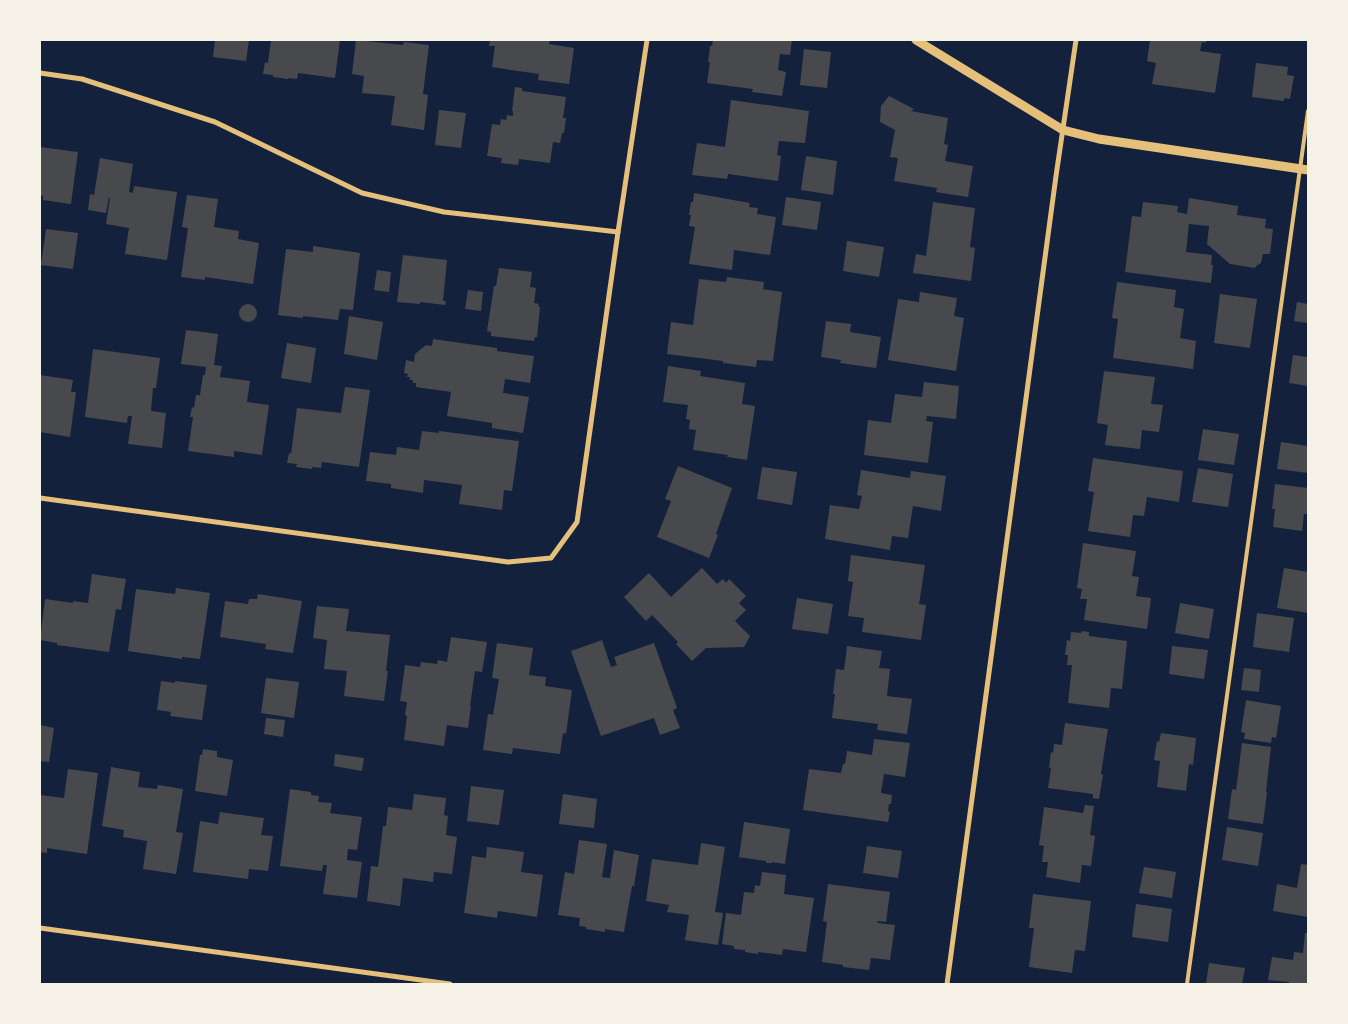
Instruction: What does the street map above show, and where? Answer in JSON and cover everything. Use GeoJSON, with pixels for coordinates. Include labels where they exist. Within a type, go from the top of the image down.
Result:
{"type":"FeatureCollection","features":[{"type":"Feature","properties":{"kind":"street"},"geometry":{"type":"LineString","coordinates":[[40,498],[508,562],[551,558],[577,522],[647,40]]}},
{"type":"Feature","properties":{"kind":"street"},"geometry":{"type":"LineString","coordinates":[[916,40],[1062,130],[1099,139],[1304,169]]}},
{"type":"Feature","properties":{"kind":"street"},"geometry":{"type":"LineString","coordinates":[[948,984],[1062,130],[1076,40]]}},
{"type":"Feature","properties":{"kind":"street"},"geometry":{"type":"LineString","coordinates":[[40,73],[82,79],[215,122],[362,192],[444,212],[618,232]]}},
{"type":"Feature","properties":{"kind":"street"},"geometry":{"type":"LineString","coordinates":[[40,928],[450,984]]}},
{"type":"Feature","properties":{"kind":"lane"},"geometry":{"type":"LineString","coordinates":[[1186,984],[1304,169],[1308,111]]}},
{"type":"Feature","properties":{"kind":"building"},"geometry":{"type":"Polygon","coordinates":[[[215,40],[249,40],[246,61],[213,57],[215,40]]]}},
{"type":"Feature","properties":{"kind":"building"},"geometry":{"type":"Polygon","coordinates":[[[271,40],[340,40],[335,78],[298,73],[297,79],[288,79],[263,74],[265,62],[268,63],[271,40]]]}},
{"type":"Feature","properties":{"kind":"building"},"geometry":{"type":"Polygon","coordinates":[[[356,40],[403,45],[404,42],[429,45],[423,94],[428,95],[424,130],[391,125],[395,96],[362,93],[364,76],[352,74],[356,40]]]}},
{"type":"Feature","properties":{"kind":"building"},"geometry":{"type":"Polygon","coordinates":[[[490,40],[550,40],[549,44],[574,48],[569,84],[538,80],[539,74],[492,67],[495,46],[489,46],[490,40]]]}},
{"type":"Feature","properties":{"kind":"building"},"geometry":{"type":"Polygon","coordinates":[[[713,40],[792,40],[790,55],[780,54],[778,70],[786,72],[782,96],[752,92],[753,89],[707,83],[710,46],[712,46],[713,40]]]}},
{"type":"Feature","properties":{"kind":"building"},"geometry":{"type":"Polygon","coordinates":[[[1150,40],[1206,40],[1206,43],[1202,42],[1200,51],[1221,54],[1215,93],[1152,84],[1156,63],[1147,61],[1150,40]]]}},
{"type":"Feature","properties":{"kind":"building"},"geometry":{"type":"Polygon","coordinates":[[[804,49],[831,52],[827,88],[800,85],[804,49]]]}},
{"type":"Feature","properties":{"kind":"building"},"geometry":{"type":"Polygon","coordinates":[[[1256,63],[1288,67],[1287,75],[1294,76],[1290,99],[1284,98],[1284,101],[1252,97],[1256,63]]]}},
{"type":"Feature","properties":{"kind":"building"},"geometry":{"type":"Polygon","coordinates":[[[515,87],[522,88],[522,91],[566,97],[563,118],[566,118],[564,133],[562,133],[560,143],[553,142],[550,163],[519,159],[518,165],[501,163],[502,158],[487,156],[492,124],[500,125],[501,119],[506,120],[507,115],[513,116],[515,87]]]}},
{"type":"Feature","properties":{"kind":"building"},"geometry":{"type":"Polygon","coordinates":[[[889,96],[914,109],[911,111],[948,118],[944,144],[948,145],[945,161],[973,166],[968,197],[936,192],[937,188],[894,181],[898,158],[890,157],[895,130],[880,122],[881,106],[889,96]]]}},
{"type":"Feature","properties":{"kind":"building"},"geometry":{"type":"Polygon","coordinates":[[[731,100],[809,111],[805,143],[779,141],[777,155],[781,156],[778,181],[728,174],[727,179],[692,175],[697,143],[725,147],[731,100]]]}},
{"type":"Feature","properties":{"kind":"building"},"geometry":{"type":"Polygon","coordinates":[[[439,110],[466,113],[461,148],[435,145],[439,110]]]}},
{"type":"Feature","properties":{"kind":"building"},"geometry":{"type":"Polygon","coordinates":[[[40,147],[78,152],[71,204],[43,200],[43,196],[40,195],[40,147]]]}},
{"type":"Feature","properties":{"kind":"building"},"geometry":{"type":"Polygon","coordinates":[[[806,156],[837,161],[833,195],[801,190],[806,156]]]}},
{"type":"Feature","properties":{"kind":"building"},"geometry":{"type":"Polygon","coordinates":[[[100,158],[133,164],[129,192],[133,193],[134,186],[177,192],[167,260],[125,254],[129,228],[106,224],[109,197],[106,213],[88,210],[90,194],[94,195],[100,158]]]}},
{"type":"Feature","properties":{"kind":"building"},"geometry":{"type":"Polygon","coordinates":[[[694,193],[750,203],[749,207],[758,208],[757,214],[776,217],[770,255],[734,250],[732,270],[689,264],[695,227],[689,226],[691,215],[689,215],[694,193]]]}},
{"type":"Feature","properties":{"kind":"building"},"geometry":{"type":"Polygon","coordinates":[[[187,195],[218,199],[214,227],[239,231],[238,239],[259,243],[253,284],[205,277],[205,280],[181,277],[188,228],[182,227],[187,195]]]}},
{"type":"Feature","properties":{"kind":"building"},"geometry":{"type":"Polygon","coordinates":[[[786,197],[821,202],[817,230],[782,225],[786,197]]]}},
{"type":"Feature","properties":{"kind":"building"},"geometry":{"type":"Polygon","coordinates":[[[1189,198],[1238,206],[1237,215],[1266,219],[1265,228],[1273,229],[1270,254],[1263,254],[1261,263],[1255,268],[1230,264],[1207,244],[1209,226],[1189,224],[1186,252],[1212,255],[1211,283],[1125,272],[1132,216],[1141,217],[1143,202],[1178,206],[1177,212],[1187,214],[1189,198]]]}},
{"type":"Feature","properties":{"kind":"building"},"geometry":{"type":"Polygon","coordinates":[[[933,202],[975,208],[970,247],[975,248],[971,281],[913,273],[916,254],[926,256],[933,202]]]}},
{"type":"Feature","properties":{"kind":"building"},"geometry":{"type":"Polygon","coordinates":[[[46,229],[78,233],[73,269],[41,265],[46,229]]]}},
{"type":"Feature","properties":{"kind":"building"},"geometry":{"type":"Polygon","coordinates":[[[847,241],[884,247],[879,277],[843,271],[847,241]]]}},
{"type":"Feature","properties":{"kind":"building"},"geometry":{"type":"Polygon","coordinates":[[[313,246],[360,253],[353,310],[340,309],[338,320],[278,315],[286,249],[313,252],[313,246]]]}},
{"type":"Feature","properties":{"kind":"building"},"geometry":{"type":"Polygon","coordinates":[[[403,255],[447,260],[443,301],[446,301],[445,305],[397,302],[403,255]]]}},
{"type":"Feature","properties":{"kind":"building"},"geometry":{"type":"Polygon","coordinates":[[[499,268],[532,272],[530,287],[536,288],[534,303],[539,304],[538,306],[540,307],[537,337],[535,337],[534,341],[491,336],[491,332],[487,331],[494,286],[496,286],[499,268]]]}},
{"type":"Feature","properties":{"kind":"building"},"geometry":{"type":"Polygon","coordinates":[[[377,270],[391,272],[389,292],[374,290],[377,270]]]}},
{"type":"Feature","properties":{"kind":"building"},"geometry":{"type":"Polygon","coordinates":[[[727,277],[764,282],[763,289],[782,292],[773,361],[757,360],[756,367],[667,354],[671,322],[693,325],[699,279],[726,282],[727,277]]]}},
{"type":"Feature","properties":{"kind":"building"},"geometry":{"type":"Polygon","coordinates":[[[1117,282],[1176,290],[1174,307],[1184,309],[1180,338],[1196,341],[1193,369],[1113,358],[1118,319],[1112,318],[1117,282]]]}},
{"type":"Feature","properties":{"kind":"building"},"geometry":{"type":"Polygon","coordinates":[[[468,290],[483,292],[481,311],[465,309],[468,290]]]}},
{"type":"Feature","properties":{"kind":"building"},"geometry":{"type":"Polygon","coordinates":[[[920,292],[957,298],[954,316],[964,318],[956,371],[888,360],[898,299],[919,302],[920,292]]]}},
{"type":"Feature","properties":{"kind":"building"},"geometry":{"type":"Polygon","coordinates":[[[1220,294],[1257,299],[1250,348],[1214,343],[1220,294]]]}},
{"type":"Feature","properties":{"kind":"building"},"geometry":{"type":"Polygon","coordinates":[[[1297,302],[1308,304],[1308,323],[1294,321],[1297,302]]]}},
{"type":"Feature","properties":{"kind":"building"},"geometry":{"type":"Polygon","coordinates":[[[244,304],[252,304],[257,309],[255,320],[244,322],[239,317],[239,309],[244,304]]]}},
{"type":"Feature","properties":{"kind":"building"},"geometry":{"type":"Polygon","coordinates":[[[349,316],[383,322],[377,360],[344,354],[349,316]]]}},
{"type":"Feature","properties":{"kind":"building"},"geometry":{"type":"Polygon","coordinates":[[[826,321],[851,324],[850,332],[881,337],[876,368],[840,363],[841,360],[821,357],[826,321]]]}},
{"type":"Feature","properties":{"kind":"building"},"geometry":{"type":"Polygon","coordinates":[[[186,330],[218,334],[214,365],[222,366],[220,377],[250,381],[247,402],[269,405],[262,455],[234,451],[234,457],[188,451],[193,417],[190,417],[192,407],[194,408],[196,395],[200,395],[206,367],[181,364],[186,330]]]}},
{"type":"Feature","properties":{"kind":"building"},"geometry":{"type":"Polygon","coordinates":[[[433,339],[497,348],[497,351],[534,356],[530,383],[505,379],[503,393],[529,397],[523,433],[492,428],[492,423],[447,416],[451,392],[416,387],[416,383],[413,383],[410,377],[407,377],[408,374],[404,373],[406,360],[414,362],[415,354],[426,345],[432,346],[433,339]]]}},
{"type":"Feature","properties":{"kind":"building"},"geometry":{"type":"Polygon","coordinates":[[[287,343],[316,348],[311,383],[281,378],[287,343]]]}},
{"type":"Feature","properties":{"kind":"building"},"geometry":{"type":"Polygon","coordinates":[[[93,349],[160,358],[156,388],[153,388],[151,411],[166,413],[162,448],[128,444],[132,416],[128,416],[127,423],[85,417],[93,349]]]}},
{"type":"Feature","properties":{"kind":"building"},"geometry":{"type":"Polygon","coordinates":[[[1293,355],[1308,357],[1308,386],[1289,383],[1293,355]]]}},
{"type":"Feature","properties":{"kind":"building"},"geometry":{"type":"Polygon","coordinates":[[[668,366],[701,371],[700,376],[745,383],[742,404],[755,406],[747,460],[693,450],[696,430],[689,429],[690,420],[686,419],[688,405],[663,402],[668,366]]]}},
{"type":"Feature","properties":{"kind":"building"},"geometry":{"type":"Polygon","coordinates":[[[1104,371],[1155,377],[1151,404],[1163,405],[1159,432],[1142,430],[1140,449],[1105,445],[1108,425],[1097,423],[1104,371]]]}},
{"type":"Feature","properties":{"kind":"building"},"geometry":{"type":"Polygon","coordinates":[[[40,375],[73,380],[71,392],[76,392],[70,437],[40,432],[40,375]]]}},
{"type":"Feature","properties":{"kind":"building"},"geometry":{"type":"Polygon","coordinates":[[[924,382],[959,386],[956,419],[927,416],[926,421],[933,422],[928,463],[864,455],[868,420],[891,423],[895,394],[922,397],[924,382]]]}},
{"type":"Feature","properties":{"kind":"building"},"geometry":{"type":"Polygon","coordinates":[[[345,387],[370,390],[359,467],[322,462],[321,468],[312,467],[312,469],[296,467],[297,464],[287,463],[289,453],[291,454],[297,408],[341,413],[345,387]]]}},
{"type":"Feature","properties":{"kind":"building"},"geometry":{"type":"Polygon","coordinates":[[[1203,429],[1239,434],[1234,465],[1198,460],[1203,429]]]}},
{"type":"Feature","properties":{"kind":"building"},"geometry":{"type":"Polygon","coordinates":[[[422,431],[439,433],[439,431],[519,441],[512,491],[504,490],[502,510],[459,504],[462,485],[424,480],[423,493],[391,488],[391,484],[366,481],[370,452],[396,455],[397,447],[419,450],[422,431]]]}},
{"type":"Feature","properties":{"kind":"building"},"geometry":{"type":"Polygon","coordinates":[[[1281,442],[1308,446],[1308,473],[1277,469],[1281,442]]]}},
{"type":"Feature","properties":{"kind":"building"},"geometry":{"type":"Polygon","coordinates":[[[1093,458],[1183,471],[1179,502],[1147,497],[1144,516],[1133,515],[1130,537],[1088,531],[1094,492],[1088,491],[1093,458]]]}},
{"type":"Feature","properties":{"kind":"building"},"geometry":{"type":"Polygon","coordinates":[[[678,466],[732,488],[709,558],[657,537],[671,501],[665,499],[678,466]]]}},
{"type":"Feature","properties":{"kind":"building"},"geometry":{"type":"Polygon","coordinates":[[[762,467],[797,472],[792,505],[757,499],[762,467]]]}},
{"type":"Feature","properties":{"kind":"building"},"geometry":{"type":"Polygon","coordinates":[[[1198,468],[1233,474],[1228,507],[1192,502],[1198,468]]]}},
{"type":"Feature","properties":{"kind":"building"},"geometry":{"type":"Polygon","coordinates":[[[861,470],[910,478],[911,471],[946,476],[941,511],[913,506],[908,538],[892,536],[890,550],[825,539],[830,505],[859,509],[862,496],[857,495],[861,470]]]}},
{"type":"Feature","properties":{"kind":"building"},"geometry":{"type":"Polygon","coordinates":[[[1275,484],[1308,488],[1308,514],[1304,514],[1302,531],[1273,527],[1275,509],[1272,509],[1275,484]]]}},
{"type":"Feature","properties":{"kind":"building"},"geometry":{"type":"Polygon","coordinates":[[[1083,543],[1136,551],[1132,576],[1139,577],[1136,596],[1151,598],[1147,629],[1084,620],[1087,599],[1080,599],[1082,589],[1077,588],[1083,543]]]}},
{"type":"Feature","properties":{"kind":"building"},"geometry":{"type":"Polygon","coordinates":[[[851,555],[925,565],[919,604],[926,605],[921,640],[862,632],[864,618],[848,616],[853,582],[848,581],[851,555]]]}},
{"type":"Feature","properties":{"kind":"building"},"geometry":{"type":"Polygon","coordinates":[[[702,568],[717,584],[723,579],[726,583],[729,579],[746,596],[739,603],[746,610],[735,621],[750,636],[744,647],[706,648],[692,661],[676,644],[678,642],[652,615],[646,621],[624,597],[649,573],[671,597],[702,568]]]}},
{"type":"Feature","properties":{"kind":"building"},"geometry":{"type":"Polygon","coordinates":[[[1284,568],[1308,572],[1308,613],[1277,608],[1284,568]]]}},
{"type":"Feature","properties":{"kind":"building"},"geometry":{"type":"Polygon","coordinates":[[[92,574],[126,579],[121,610],[116,609],[109,652],[57,645],[57,643],[40,640],[45,599],[88,603],[92,574]]]}},
{"type":"Feature","properties":{"kind":"building"},"geometry":{"type":"Polygon","coordinates":[[[176,588],[210,593],[200,659],[182,657],[182,659],[128,651],[136,589],[175,594],[176,588]]]}},
{"type":"Feature","properties":{"kind":"building"},"geometry":{"type":"Polygon","coordinates":[[[258,594],[302,601],[293,653],[265,649],[266,644],[220,637],[225,601],[248,604],[249,599],[257,599],[258,594]]]}},
{"type":"Feature","properties":{"kind":"building"},"geometry":{"type":"Polygon","coordinates":[[[797,598],[833,604],[828,634],[792,629],[797,598]]]}},
{"type":"Feature","properties":{"kind":"building"},"geometry":{"type":"Polygon","coordinates":[[[1180,603],[1214,609],[1209,639],[1175,633],[1180,603]]]}},
{"type":"Feature","properties":{"kind":"building"},"geometry":{"type":"Polygon","coordinates":[[[317,606],[349,609],[346,631],[390,635],[384,701],[344,696],[347,671],[324,669],[327,640],[313,638],[317,606]]]}},
{"type":"Feature","properties":{"kind":"building"},"geometry":{"type":"Polygon","coordinates":[[[1257,613],[1294,618],[1289,652],[1253,647],[1257,613]]]}},
{"type":"Feature","properties":{"kind":"building"},"geometry":{"type":"Polygon","coordinates":[[[1082,631],[1089,632],[1089,636],[1127,641],[1122,689],[1111,688],[1109,708],[1068,703],[1072,665],[1067,665],[1068,655],[1065,655],[1067,640],[1070,641],[1071,632],[1081,633],[1082,631]]]}},
{"type":"Feature","properties":{"kind":"building"},"geometry":{"type":"Polygon","coordinates":[[[451,637],[487,642],[482,672],[475,671],[468,728],[447,725],[444,746],[404,740],[407,702],[400,701],[405,665],[420,667],[421,662],[437,664],[438,660],[447,662],[451,637]]]}},
{"type":"Feature","properties":{"kind":"building"},"geometry":{"type":"Polygon","coordinates":[[[602,640],[611,667],[617,665],[614,657],[654,643],[677,708],[673,710],[680,728],[660,735],[654,718],[601,736],[571,651],[602,640]]]}},
{"type":"Feature","properties":{"kind":"building"},"geometry":{"type":"Polygon","coordinates":[[[497,643],[533,648],[529,675],[546,677],[545,686],[572,690],[566,734],[563,733],[560,754],[513,748],[512,754],[483,750],[488,714],[493,715],[499,679],[492,678],[497,643]]]}},
{"type":"Feature","properties":{"kind":"building"},"geometry":{"type":"Polygon","coordinates":[[[847,646],[882,651],[879,668],[890,669],[887,696],[912,699],[907,734],[877,730],[878,724],[832,718],[836,669],[844,670],[847,646]]]}},
{"type":"Feature","properties":{"kind":"building"},"geometry":{"type":"Polygon","coordinates":[[[1172,646],[1208,650],[1204,679],[1169,674],[1172,646]]]}},
{"type":"Feature","properties":{"kind":"building"},"geometry":{"type":"Polygon","coordinates":[[[1244,668],[1261,670],[1259,692],[1241,690],[1244,668]]]}},
{"type":"Feature","properties":{"kind":"building"},"geometry":{"type":"Polygon","coordinates":[[[266,678],[299,682],[294,718],[261,713],[266,678]]]}},
{"type":"Feature","properties":{"kind":"building"},"geometry":{"type":"Polygon","coordinates":[[[161,681],[207,685],[202,720],[170,716],[171,712],[157,710],[161,681]]]}},
{"type":"Feature","properties":{"kind":"building"},"geometry":{"type":"Polygon","coordinates":[[[1246,700],[1281,706],[1276,738],[1272,737],[1271,743],[1244,739],[1245,733],[1241,732],[1246,700]]]}},
{"type":"Feature","properties":{"kind":"building"},"geometry":{"type":"Polygon","coordinates":[[[266,718],[285,720],[283,737],[264,734],[266,718]]]}},
{"type":"Feature","properties":{"kind":"building"},"geometry":{"type":"Polygon","coordinates":[[[1065,723],[1108,729],[1099,799],[1093,798],[1093,794],[1048,788],[1051,752],[1053,753],[1054,744],[1062,745],[1065,723]]]}},
{"type":"Feature","properties":{"kind":"building"},"geometry":{"type":"Polygon","coordinates":[[[40,725],[54,728],[49,762],[40,761],[40,725]]]}},
{"type":"Feature","properties":{"kind":"building"},"geometry":{"type":"Polygon","coordinates":[[[1161,733],[1196,738],[1193,765],[1189,764],[1186,791],[1157,787],[1160,761],[1154,760],[1157,741],[1159,742],[1161,733]]]}},
{"type":"Feature","properties":{"kind":"building"},"geometry":{"type":"Polygon","coordinates":[[[874,739],[910,743],[905,777],[884,774],[881,793],[892,795],[891,804],[889,804],[888,822],[803,810],[809,769],[841,773],[847,751],[872,755],[874,739]]]}},
{"type":"Feature","properties":{"kind":"building"},"geometry":{"type":"Polygon","coordinates":[[[1242,743],[1271,747],[1263,824],[1228,819],[1232,789],[1236,790],[1242,743]]]}},
{"type":"Feature","properties":{"kind":"building"},"geometry":{"type":"Polygon","coordinates":[[[203,749],[217,751],[217,757],[233,760],[227,796],[195,791],[200,755],[202,755],[203,749]]]}},
{"type":"Feature","properties":{"kind":"building"},"geometry":{"type":"Polygon","coordinates":[[[335,754],[364,758],[362,771],[334,766],[335,754]]]}},
{"type":"Feature","properties":{"kind":"building"},"geometry":{"type":"Polygon","coordinates":[[[111,767],[140,772],[138,787],[157,789],[158,785],[183,789],[176,832],[183,833],[176,874],[143,869],[147,841],[123,837],[124,830],[102,826],[111,767]]]}},
{"type":"Feature","properties":{"kind":"building"},"geometry":{"type":"Polygon","coordinates":[[[68,769],[98,773],[87,854],[47,848],[47,853],[40,852],[40,795],[64,798],[68,769]]]}},
{"type":"Feature","properties":{"kind":"building"},"geometry":{"type":"Polygon","coordinates":[[[471,786],[504,790],[499,825],[467,821],[471,786]]]}},
{"type":"Feature","properties":{"kind":"building"},"geometry":{"type":"Polygon","coordinates":[[[290,789],[311,792],[311,795],[319,796],[318,802],[332,803],[330,813],[362,817],[357,850],[348,849],[347,860],[362,862],[357,898],[323,894],[327,865],[323,865],[322,871],[280,866],[290,789]]]}},
{"type":"Feature","properties":{"kind":"building"},"geometry":{"type":"Polygon","coordinates":[[[414,794],[446,798],[444,815],[448,816],[446,835],[457,837],[452,874],[434,872],[433,882],[403,878],[400,906],[367,901],[371,866],[378,867],[383,826],[386,826],[388,807],[412,810],[414,794]]]}},
{"type":"Feature","properties":{"kind":"building"},"geometry":{"type":"Polygon","coordinates":[[[563,794],[597,799],[594,828],[559,824],[563,794]]]}},
{"type":"Feature","properties":{"kind":"building"},"geometry":{"type":"Polygon","coordinates":[[[1085,805],[1094,806],[1090,835],[1095,836],[1091,866],[1082,865],[1080,883],[1046,877],[1048,862],[1042,862],[1044,846],[1039,845],[1044,807],[1083,813],[1085,805]]]}},
{"type":"Feature","properties":{"kind":"building"},"geometry":{"type":"Polygon","coordinates":[[[220,812],[264,818],[261,835],[273,836],[268,871],[249,869],[248,879],[193,872],[200,821],[218,824],[220,812]]]}},
{"type":"Feature","properties":{"kind":"building"},"geometry":{"type":"Polygon","coordinates":[[[744,822],[790,829],[785,864],[766,863],[766,861],[739,857],[744,822]]]}},
{"type":"Feature","properties":{"kind":"building"},"geometry":{"type":"Polygon","coordinates":[[[1227,827],[1263,833],[1258,866],[1222,860],[1227,827]]]}},
{"type":"Feature","properties":{"kind":"building"},"geometry":{"type":"Polygon","coordinates":[[[579,840],[607,844],[602,877],[610,878],[614,850],[639,855],[624,932],[586,929],[586,927],[579,926],[580,918],[558,915],[565,872],[574,874],[579,840]]]}},
{"type":"Feature","properties":{"kind":"building"},"geometry":{"type":"Polygon","coordinates":[[[701,843],[725,847],[715,912],[723,913],[718,945],[685,940],[689,915],[667,912],[669,905],[646,901],[652,859],[698,865],[701,843]]]}},
{"type":"Feature","properties":{"kind":"building"},"geometry":{"type":"Polygon","coordinates":[[[867,846],[902,851],[898,878],[863,873],[867,846]]]}},
{"type":"Feature","properties":{"kind":"building"},"geometry":{"type":"Polygon","coordinates":[[[487,847],[524,852],[521,872],[543,875],[537,917],[498,911],[497,918],[464,913],[472,856],[486,858],[487,847]]]}},
{"type":"Feature","properties":{"kind":"building"},"geometry":{"type":"Polygon","coordinates":[[[1301,864],[1308,865],[1308,917],[1273,911],[1277,884],[1297,888],[1301,864]]]}},
{"type":"Feature","properties":{"kind":"building"},"geometry":{"type":"Polygon","coordinates":[[[1144,867],[1176,872],[1172,898],[1139,893],[1144,867]]]}},
{"type":"Feature","properties":{"kind":"building"},"geometry":{"type":"Polygon","coordinates":[[[762,872],[786,875],[784,894],[814,898],[806,952],[783,949],[782,955],[758,952],[758,954],[734,949],[734,946],[722,944],[726,913],[741,915],[744,892],[754,893],[755,885],[760,886],[762,872]]]}},
{"type":"Feature","properties":{"kind":"building"},"geometry":{"type":"Polygon","coordinates":[[[828,884],[890,892],[886,922],[877,921],[878,923],[895,925],[890,960],[871,958],[869,970],[822,962],[827,922],[823,921],[828,884]]]}},
{"type":"Feature","properties":{"kind":"building"},"geometry":{"type":"Polygon","coordinates":[[[1033,894],[1091,901],[1085,951],[1075,950],[1072,973],[1029,967],[1034,928],[1029,928],[1033,894]]]}},
{"type":"Feature","properties":{"kind":"building"},"geometry":{"type":"Polygon","coordinates":[[[1136,904],[1172,909],[1168,942],[1132,937],[1136,904]]]}},
{"type":"Feature","properties":{"kind":"building"},"geometry":{"type":"Polygon","coordinates":[[[1305,933],[1308,933],[1308,984],[1289,984],[1289,982],[1268,980],[1272,957],[1293,960],[1294,952],[1303,953],[1305,933]]]}},
{"type":"Feature","properties":{"kind":"building"},"geometry":{"type":"Polygon","coordinates":[[[1209,963],[1245,968],[1242,984],[1206,984],[1209,963]]]}}]}
